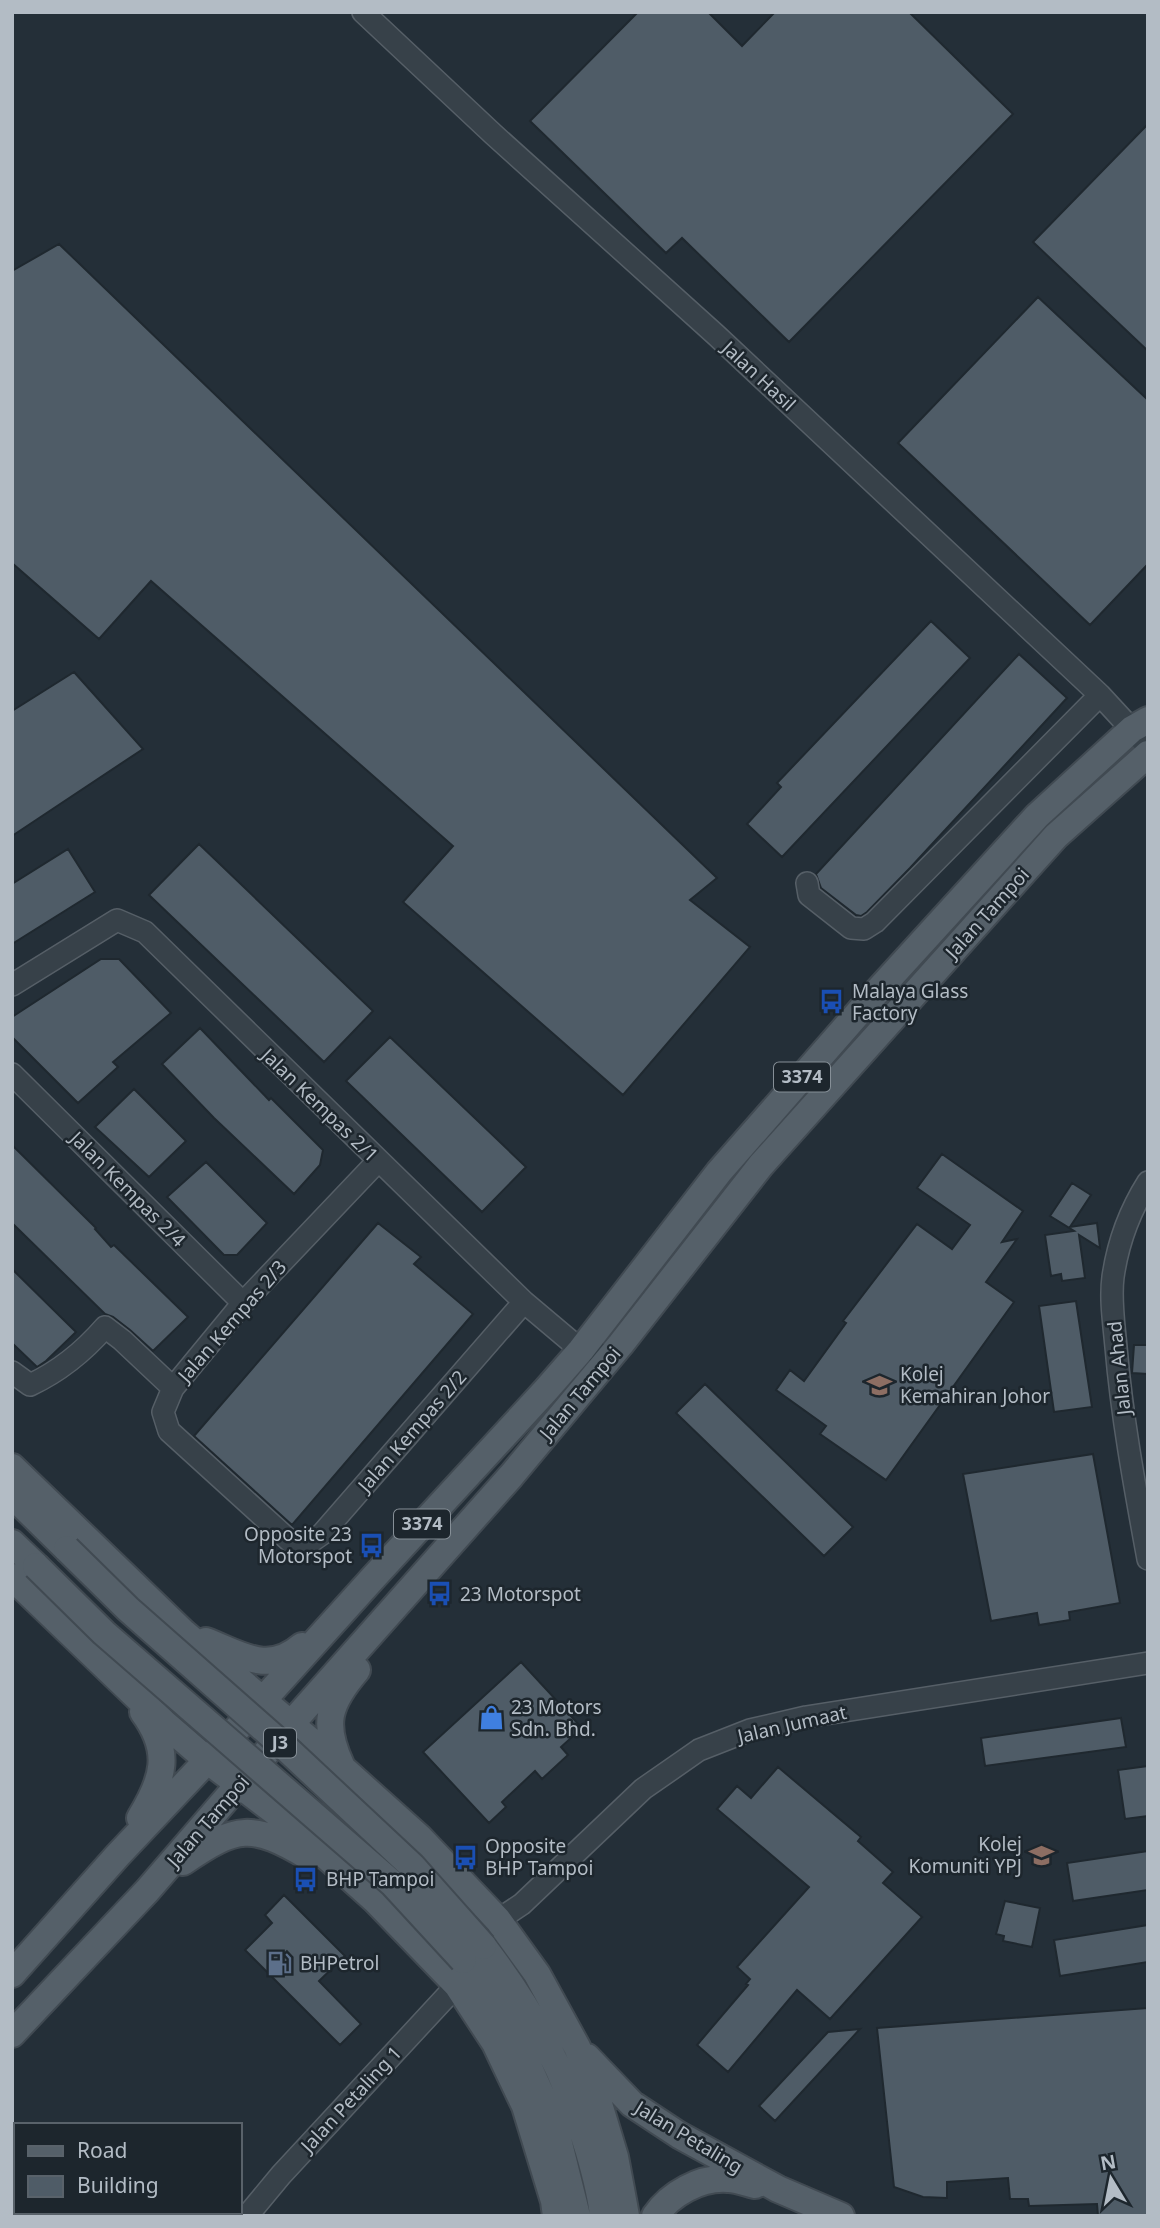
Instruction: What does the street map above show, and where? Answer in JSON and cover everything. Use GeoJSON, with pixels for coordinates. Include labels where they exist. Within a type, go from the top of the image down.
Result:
{"type":"FeatureCollection","features":[{"type":"Feature","properties":{"kind":"main road","name":"Jalan Tampoi"},"geometry":{"type":"LineString","coordinates":[[12,1974],[118,1855],[547,1391],[719,1172],[874,995],[1037,816],[1143,732]]}},
{"type":"Feature","properties":{"kind":"main road","name":"Jalan Tampoi"},"geometry":{"type":"LineString","coordinates":[[12,2034],[157,1880],[452,1543],[621,1344],[761,1165],[1056,836],[1148,754]]}},
{"type":"Feature","properties":{"kind":"main road"},"geometry":{"type":"LineString","coordinates":[[12,1467],[184,1633],[264,1699],[420,1838],[498,1920],[537,1974],[577,2047],[593,2084],[615,2157],[626,2216]]}},
{"type":"Feature","properties":{"kind":"main road","name":"J3"},"geometry":{"type":"LineString","coordinates":[[12,1496],[128,1609],[288,1750],[412,1866],[522,2050],[554,2123],[578,2216]]}},
{"type":"Feature","properties":{"kind":"main road","name":"J3"},"geometry":{"type":"LineString","coordinates":[[12,1543],[24,1571],[104,1633],[393,1884],[468,1963],[516,1990],[559,2067],[579,2118],[602,2198],[603,2216]]}},
{"type":"Feature","properties":{"kind":"main road"},"geometry":{"type":"LineString","coordinates":[[341,1767],[330,1743],[329,1722],[344,1686],[415,1601],[452,1543]]}},
{"type":"Feature","properties":{"kind":"main road"},"geometry":{"type":"LineString","coordinates":[[24,1571],[124,1685],[163,1723],[287,1821],[364,1891]]}},
{"type":"Feature","properties":{"kind":"main road"},"geometry":{"type":"LineString","coordinates":[[184,1633],[257,1660],[275,1662],[292,1655],[373,1578]]}},
{"type":"Feature","properties":{"kind":"main road"},"geometry":{"type":"LineString","coordinates":[[163,1723],[181,1720],[195,1722],[210,1718],[221,1708],[229,1695],[230,1681],[225,1667]]}},
{"type":"Feature","properties":{"kind":"main road"},"geometry":{"type":"LineString","coordinates":[[118,1855],[148,1805],[159,1781],[163,1763],[158,1737],[124,1685]]}},
{"type":"Feature","properties":{"kind":"main road"},"geometry":{"type":"LineString","coordinates":[[287,1821],[291,1792],[305,1774],[316,1768],[341,1767]]}},
{"type":"Feature","properties":{"kind":"main road"},"geometry":{"type":"LineString","coordinates":[[157,1880],[205,1847],[227,1836],[245,1832],[262,1834],[280,1840],[364,1891],[468,1963],[495,2043],[525,2106],[554,2201],[556,2216]]}},
{"type":"Feature","properties":{"kind":"main road","name":"Jalan Petaling"},"geometry":{"type":"LineString","coordinates":[[577,2047],[632,2104],[679,2135],[778,2189],[841,2216]]}},
{"type":"Feature","properties":{"kind":"main road","name":"Jalan Petaling"},"geometry":{"type":"LineString","coordinates":[[655,2216],[672,2197],[705,2181],[727,2179],[778,2189]]}},
{"type":"Feature","properties":{"kind":"street","name":"Jalan Hasil"},"geometry":{"type":"LineString","coordinates":[[363,12],[1143,732]]}},
{"type":"Feature","properties":{"kind":"street"},"geometry":{"type":"LineString","coordinates":[[807,883],[809,894],[851,928],[864,929],[875,922],[1100,695]]}},
{"type":"Feature","properties":{"kind":"street","name":"Jalan Kempas 2/1"},"geometry":{"type":"LineString","coordinates":[[12,985],[117,920],[145,932],[524,1302],[581,1350]]}},
{"type":"Feature","properties":{"kind":"street","name":"Jalan Kempas 2/4"},"geometry":{"type":"LineString","coordinates":[[12,1074],[243,1303]]}},
{"type":"Feature","properties":{"kind":"street","name":"Jalan Kempas 2/3"},"geometry":{"type":"LineString","coordinates":[[291,1542],[169,1431],[163,1412],[173,1388],[243,1303],[378,1161]]}},
{"type":"Feature","properties":{"kind":"street","name":"Jalan Ahad"},"geometry":{"type":"LineString","coordinates":[[1148,1182],[1134,1203],[1121,1239],[1113,1280],[1118,1369],[1126,1434],[1148,1559]]}},
{"type":"Feature","properties":{"kind":"street","name":"Jalan Kempas 2/2"},"geometry":{"type":"LineString","coordinates":[[291,1542],[309,1543],[322,1534],[524,1302]]}},
{"type":"Feature","properties":{"kind":"street"},"geometry":{"type":"LineString","coordinates":[[12,1372],[30,1385],[45,1378],[92,1342],[105,1327],[173,1388]]}},
{"type":"Feature","properties":{"kind":"street"},"geometry":{"type":"LineString","coordinates":[[581,1350],[602,1350],[621,1344]]}},
{"type":"Feature","properties":{"kind":"street","name":"Jalan Jumaat"},"geometry":{"type":"LineString","coordinates":[[498,1920],[522,1904],[643,1789],[699,1750],[750,1730],[806,1717],[1148,1663]]}},
{"type":"Feature","properties":{"kind":"street","name":"Jalan Petaling 1"},"geometry":{"type":"LineString","coordinates":[[247,2216],[468,1963]]}},
{"type":"Feature","properties":{"kind":"building"},"geometry":{"type":"Polygon","coordinates":[[[638,12],[708,12],[742,46],[775,12],[909,12],[1013,114],[789,342],[682,238],[666,253],[530,121],[638,12]]]}},
{"type":"Feature","properties":{"kind":"building"},"geometry":{"type":"Polygon","coordinates":[[[1148,124],[1148,351],[1033,242],[1148,124]]]}},
{"type":"Feature","properties":{"kind":"building"},"geometry":{"type":"Polygon","coordinates":[[[59,244],[717,878],[690,900],[750,947],[623,1095],[403,902],[453,846],[151,581],[99,639],[12,563],[12,271],[59,244]]]}},
{"type":"Feature","properties":{"kind":"building"},"geometry":{"type":"Polygon","coordinates":[[[1038,297],[1148,400],[1148,564],[1090,625],[898,443],[1038,297]]]}},
{"type":"Feature","properties":{"kind":"building"},"geometry":{"type":"Polygon","coordinates":[[[931,621],[970,658],[782,857],[747,824],[781,787],[777,783],[931,621]]]}},
{"type":"Feature","properties":{"kind":"building"},"geometry":{"type":"Polygon","coordinates":[[[1019,654],[1067,698],[910,868],[867,912],[861,916],[856,915],[821,888],[816,874],[1019,654]]]}},
{"type":"Feature","properties":{"kind":"building"},"geometry":{"type":"Polygon","coordinates":[[[74,672],[143,749],[12,836],[12,711],[74,672]]]}},
{"type":"Feature","properties":{"kind":"building"},"geometry":{"type":"Polygon","coordinates":[[[199,844],[373,1011],[324,1062],[149,895],[199,844]]]}},
{"type":"Feature","properties":{"kind":"building"},"geometry":{"type":"Polygon","coordinates":[[[68,849],[95,892],[12,944],[12,884],[68,849]]]}},
{"type":"Feature","properties":{"kind":"building"},"geometry":{"type":"Polygon","coordinates":[[[101,959],[119,959],[171,1013],[113,1062],[118,1067],[78,1103],[12,1037],[12,1017],[101,959]]]}},
{"type":"Feature","properties":{"kind":"building"},"geometry":{"type":"Polygon","coordinates":[[[200,1028],[269,1100],[271,1098],[323,1150],[320,1165],[294,1194],[162,1064],[200,1028]]]}},
{"type":"Feature","properties":{"kind":"building"},"geometry":{"type":"Polygon","coordinates":[[[390,1037],[526,1167],[482,1212],[346,1081],[390,1037]]]}},
{"type":"Feature","properties":{"kind":"building"},"geometry":{"type":"Polygon","coordinates":[[[134,1089],[186,1141],[149,1177],[95,1127],[134,1089]]]}},
{"type":"Feature","properties":{"kind":"building"},"geometry":{"type":"Polygon","coordinates":[[[12,1145],[96,1228],[111,1247],[114,1245],[188,1317],[153,1351],[130,1330],[105,1314],[12,1223],[12,1145]]]}},
{"type":"Feature","properties":{"kind":"building"},"geometry":{"type":"Polygon","coordinates":[[[942,1154],[1023,1211],[1002,1242],[1017,1239],[986,1282],[1014,1302],[886,1480],[820,1434],[826,1426],[776,1390],[790,1370],[804,1381],[846,1323],[843,1321],[917,1224],[952,1249],[970,1225],[917,1188],[942,1154]]]}},
{"type":"Feature","properties":{"kind":"building"},"geometry":{"type":"Polygon","coordinates":[[[206,1162],[267,1223],[237,1255],[224,1255],[167,1197],[206,1162]]]}},
{"type":"Feature","properties":{"kind":"building"},"geometry":{"type":"Polygon","coordinates":[[[1072,1183],[1091,1195],[1070,1227],[1097,1223],[1100,1248],[1079,1235],[1085,1278],[1062,1281],[1061,1274],[1051,1276],[1045,1235],[1074,1231],[1050,1216],[1072,1183]]]}},
{"type":"Feature","properties":{"kind":"building"},"geometry":{"type":"Polygon","coordinates":[[[378,1223],[421,1257],[414,1264],[473,1314],[292,1525],[194,1436],[378,1223]]]}},
{"type":"Feature","properties":{"kind":"building"},"geometry":{"type":"Polygon","coordinates":[[[12,1269],[76,1332],[37,1367],[12,1343],[12,1269]]]}},
{"type":"Feature","properties":{"kind":"building"},"geometry":{"type":"Polygon","coordinates":[[[1076,1301],[1092,1407],[1054,1412],[1039,1306],[1076,1301]]]}},
{"type":"Feature","properties":{"kind":"building"},"geometry":{"type":"Polygon","coordinates":[[[1134,1345],[1148,1345],[1148,1374],[1132,1373],[1134,1345]]]}},
{"type":"Feature","properties":{"kind":"building"},"geometry":{"type":"Polygon","coordinates":[[[705,1384],[853,1527],[824,1556],[676,1413],[705,1384]]]}},
{"type":"Feature","properties":{"kind":"building"},"geometry":{"type":"Polygon","coordinates":[[[1093,1454],[1120,1603],[1069,1612],[1070,1620],[1039,1625],[1037,1613],[991,1621],[963,1474],[1093,1454]]]}},
{"type":"Feature","properties":{"kind":"building"},"geometry":{"type":"Polygon","coordinates":[[[521,1662],[582,1728],[561,1747],[568,1755],[542,1779],[535,1771],[502,1802],[506,1807],[489,1823],[423,1752],[521,1662]]]}},
{"type":"Feature","properties":{"kind":"building"},"geometry":{"type":"Polygon","coordinates":[[[1121,1718],[1126,1747],[985,1766],[981,1738],[1121,1718]]]}},
{"type":"Feature","properties":{"kind":"building"},"geometry":{"type":"Polygon","coordinates":[[[1148,1766],[1148,1816],[1125,1819],[1118,1770],[1148,1766]]]}},
{"type":"Feature","properties":{"kind":"building"},"geometry":{"type":"Polygon","coordinates":[[[778,1767],[861,1837],[858,1841],[893,1872],[883,1883],[922,1917],[830,2019],[797,1990],[728,2072],[697,2045],[748,1985],[746,1984],[750,1979],[737,1967],[809,1887],[717,1809],[737,1786],[751,1798],[778,1767]]]}},
{"type":"Feature","properties":{"kind":"building"},"geometry":{"type":"Polygon","coordinates":[[[1148,1851],[1148,1890],[1073,1901],[1067,1863],[1148,1851]]]}},
{"type":"Feature","properties":{"kind":"building"},"geometry":{"type":"Polygon","coordinates":[[[284,1895],[345,1956],[319,1981],[361,2024],[340,2045],[245,1950],[272,1923],[265,1915],[284,1895]]]}},
{"type":"Feature","properties":{"kind":"building"},"geometry":{"type":"Polygon","coordinates":[[[1005,1901],[1040,1908],[1032,1947],[1003,1941],[1004,1936],[996,1934],[1005,1901]]]}},
{"type":"Feature","properties":{"kind":"building"},"geometry":{"type":"Polygon","coordinates":[[[1148,1925],[1148,1962],[1060,1976],[1054,1940],[1148,1925]]]}},
{"type":"Feature","properties":{"kind":"building"},"geometry":{"type":"Polygon","coordinates":[[[1148,2008],[1148,2216],[1098,2216],[1097,2204],[1029,2206],[1028,2199],[1010,2199],[1008,2178],[947,2182],[947,2198],[923,2197],[894,2187],[877,2028],[1148,2008]]]}},
{"type":"Feature","properties":{"kind":"building"},"geometry":{"type":"Polygon","coordinates":[[[860,2029],[775,2121],[759,2106],[828,2032],[860,2029]]]}},
{"type":"Feature","properties":{"kind":"place","name":"Malaya Glass Factory"},"geometry":{"type":"Point","coordinates":[832,1002]}},
{"type":"Feature","properties":{"kind":"place","name":"Kolej Kemahiran Johor"},"geometry":{"type":"Point","coordinates":[880,1385]}},
{"type":"Feature","properties":{"kind":"place","name":"Opposite 23 Motorspot"},"geometry":{"type":"Point","coordinates":[372,1545]}},
{"type":"Feature","properties":{"kind":"place","name":"23 Motorspot"},"geometry":{"type":"Point","coordinates":[440,1594]}},
{"type":"Feature","properties":{"kind":"place","name":"23 Motors Sdn. Bhd."},"geometry":{"type":"Point","coordinates":[491,1718]}},
{"type":"Feature","properties":{"kind":"place","name":"Kolej Komuniti YPJ"},"geometry":{"type":"Point","coordinates":[1042,1855]}},
{"type":"Feature","properties":{"kind":"place","name":"Opposite BHP Tampoi"},"geometry":{"type":"Point","coordinates":[465,1857]}},
{"type":"Feature","properties":{"kind":"place","name":"BHP Tampoi"},"geometry":{"type":"Point","coordinates":[306,1879]}},
{"type":"Feature","properties":{"kind":"place","name":"BHPetrol"},"geometry":{"type":"Point","coordinates":[280,1963]}}]}
